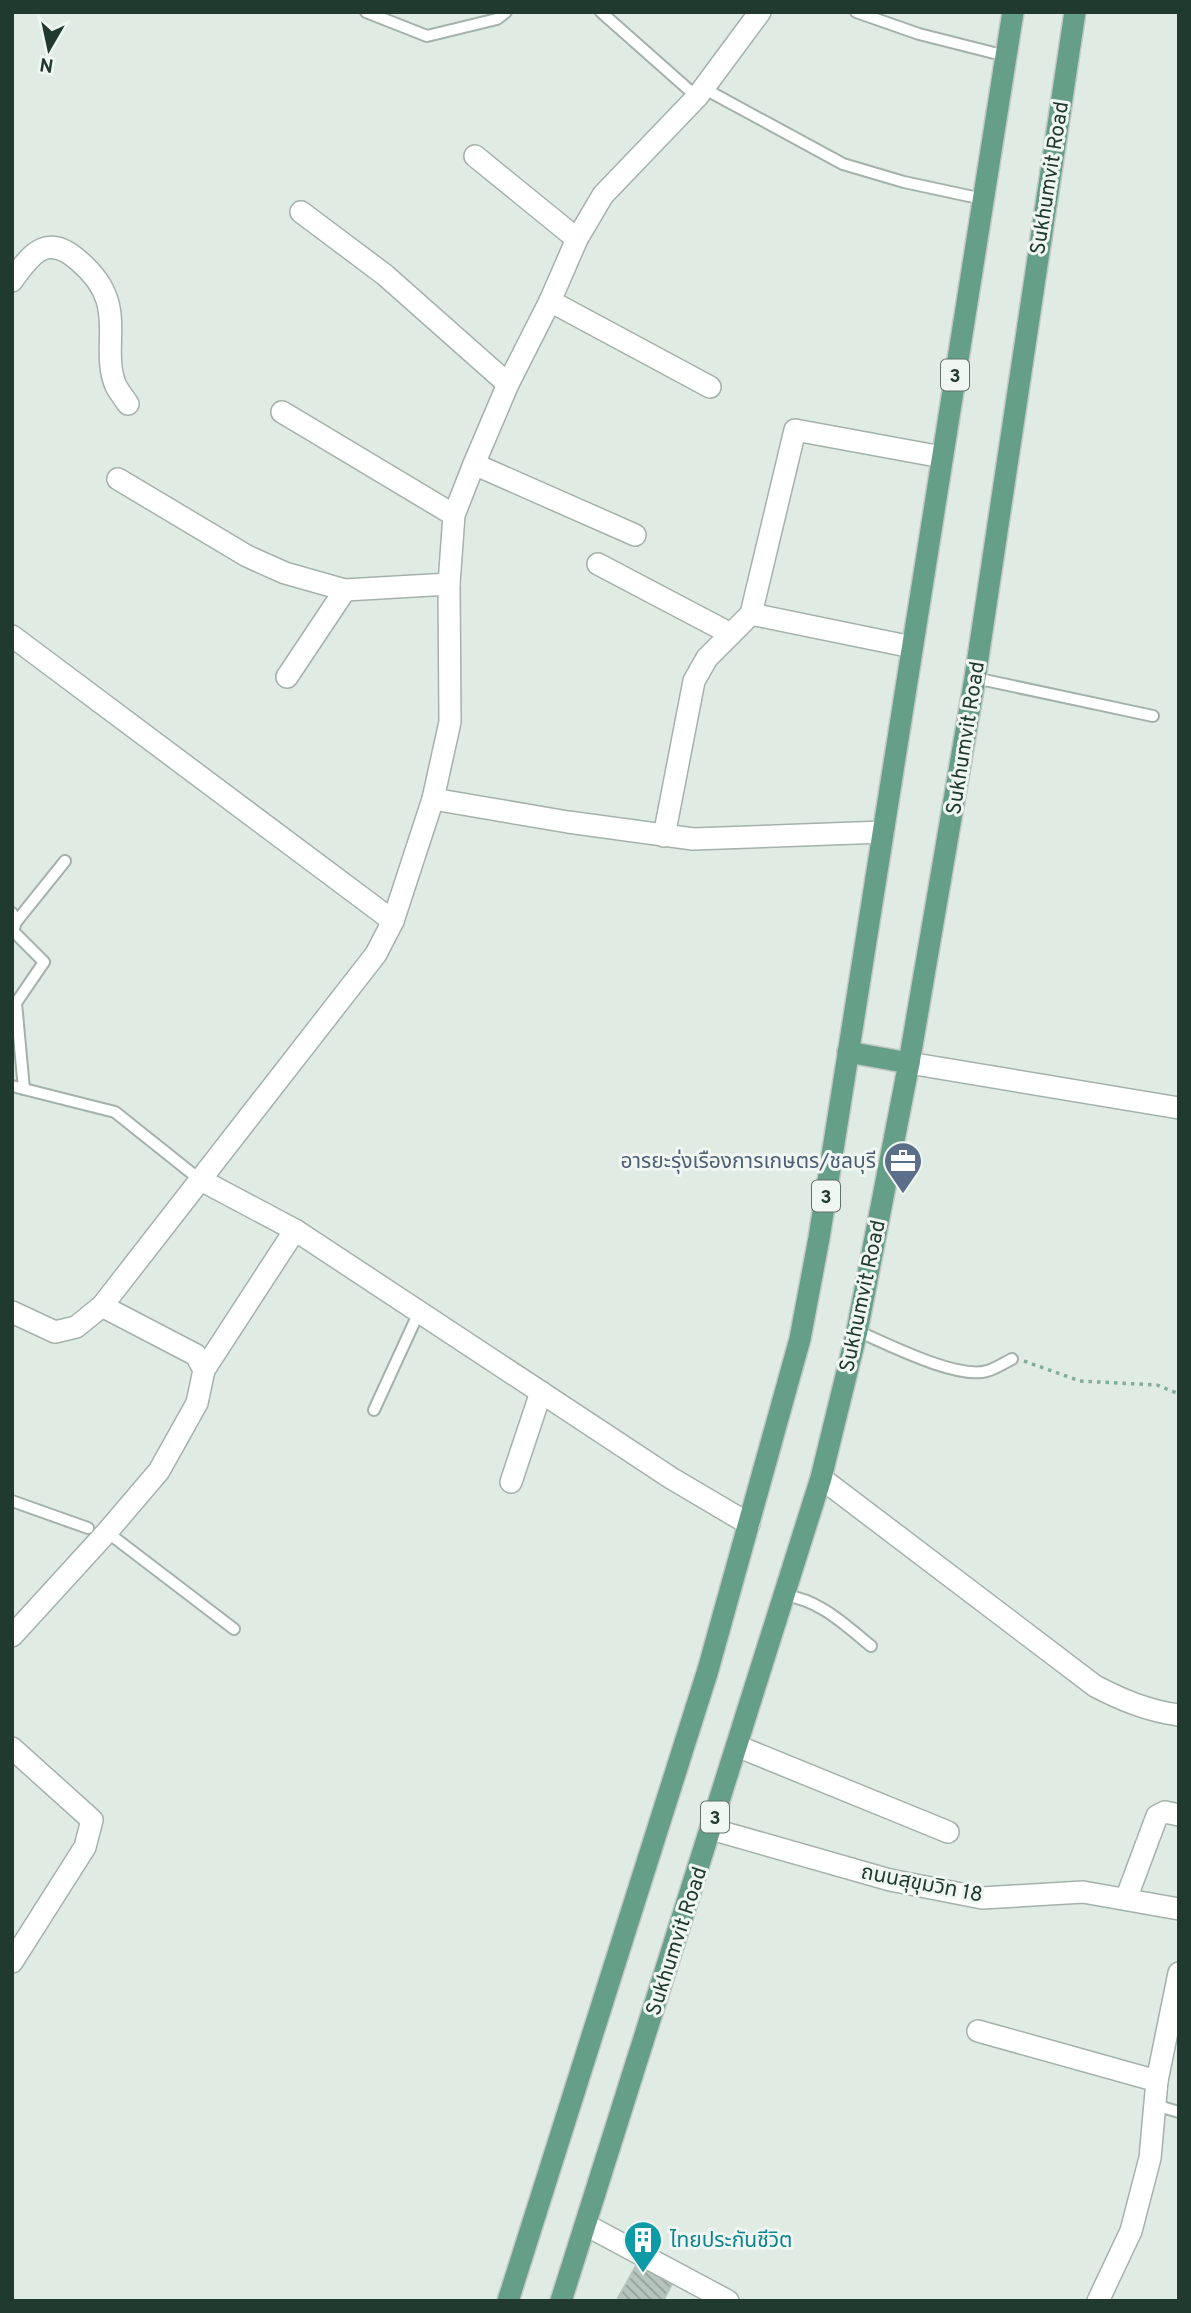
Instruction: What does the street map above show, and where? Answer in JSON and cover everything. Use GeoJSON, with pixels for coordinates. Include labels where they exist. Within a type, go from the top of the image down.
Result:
{"type":"FeatureCollection","features":[{"type":"Feature","properties":{"kind":"main road","name":"3"},"geometry":{"type":"LineString","coordinates":[[508,2301],[708,1670],[800,1339],[819,1238],[1013,12]]}},
{"type":"Feature","properties":{"kind":"main road","name":"Sukhumvit Road"},"geometry":{"type":"LineString","coordinates":[[561,2301],[821,1478],[857,1331],[909,1063],[975,678],[1075,12]]}},
{"type":"Feature","properties":{"kind":"main road"},"geometry":{"type":"LineString","coordinates":[[848,1052],[909,1063]]}},
{"type":"Feature","properties":{"kind":"street"},"geometry":{"type":"LineString","coordinates":[[12,1312],[55,1332],[76,1327],[103,1306],[376,954],[393,921],[433,799],[450,722],[449,584],[454,515],[474,464],[508,384],[550,301],[577,239],[603,195],[700,92],[760,12]]}},
{"type":"Feature","properties":{"kind":"street"},"geometry":{"type":"LineString","coordinates":[[475,156],[577,239]]}},
{"type":"Feature","properties":{"kind":"street"},"geometry":{"type":"LineString","coordinates":[[300,212],[385,275],[508,384]]}},
{"type":"Feature","properties":{"kind":"street"},"geometry":{"type":"LineString","coordinates":[[12,281],[27,261],[37,253],[58,246],[68,251],[92,272],[107,300],[113,374],[117,387],[128,404]]}},
{"type":"Feature","properties":{"kind":"street"},"geometry":{"type":"LineString","coordinates":[[550,301],[710,387]]}},
{"type":"Feature","properties":{"kind":"street"},"geometry":{"type":"LineString","coordinates":[[282,412],[454,515]]}},
{"type":"Feature","properties":{"kind":"street"},"geometry":{"type":"LineString","coordinates":[[664,836],[694,681],[707,658],[751,614],[795,430],[942,457]]}},
{"type":"Feature","properties":{"kind":"street"},"geometry":{"type":"LineString","coordinates":[[474,464],[635,535]]}},
{"type":"Feature","properties":{"kind":"street"},"geometry":{"type":"LineString","coordinates":[[118,479],[247,556],[285,573],[345,590],[449,584]]}},
{"type":"Feature","properties":{"kind":"street"},"geometry":{"type":"LineString","coordinates":[[598,564],[731,634]]}},
{"type":"Feature","properties":{"kind":"street"},"geometry":{"type":"LineString","coordinates":[[287,677],[345,590]]}},
{"type":"Feature","properties":{"kind":"street"},"geometry":{"type":"LineString","coordinates":[[751,614],[912,647]]}},
{"type":"Feature","properties":{"kind":"street"},"geometry":{"type":"LineString","coordinates":[[12,636],[393,921]]}},
{"type":"Feature","properties":{"kind":"street"},"geometry":{"type":"LineString","coordinates":[[433,799],[693,839],[883,832]]}},
{"type":"Feature","properties":{"kind":"street"},"geometry":{"type":"LineString","coordinates":[[909,1063],[1179,1108]]}},
{"type":"Feature","properties":{"kind":"street"},"geometry":{"type":"LineString","coordinates":[[200,1179],[295,1230],[671,1478],[749,1524]]}},
{"type":"Feature","properties":{"kind":"street"},"geometry":{"type":"LineString","coordinates":[[12,1636],[98,1530],[159,1471],[197,1403],[204,1370],[295,1230]]}},
{"type":"Feature","properties":{"kind":"street"},"geometry":{"type":"LineString","coordinates":[[103,1306],[196,1355],[204,1370]]}},
{"type":"Feature","properties":{"kind":"street"},"geometry":{"type":"LineString","coordinates":[[510,1482],[541,1392]]}},
{"type":"Feature","properties":{"kind":"street"},"geometry":{"type":"LineString","coordinates":[[821,1478],[1095,1686],[1128,1703],[1161,1713],[1179,1715]]}},
{"type":"Feature","properties":{"kind":"street"},"geometry":{"type":"LineString","coordinates":[[737,1746],[948,1832]]}},
{"type":"Feature","properties":{"kind":"street"},"geometry":{"type":"LineString","coordinates":[[12,1748],[92,1820],[85,1847],[12,1962]]}},
{"type":"Feature","properties":{"kind":"street"},"geometry":{"type":"LineString","coordinates":[[1126,1899],[1156,1817],[1165,1812],[1179,1815]]}},
{"type":"Feature","properties":{"kind":"street","name":"ถนนสุขุมวิท 18"},"geometry":{"type":"LineString","coordinates":[[711,1829],[890,1880],[982,1898],[1083,1892],[1179,1909]]}},
{"type":"Feature","properties":{"kind":"street"},"geometry":{"type":"LineString","coordinates":[[1098,2301],[1131,2231],[1150,2158],[1157,2081],[1179,1973]]}},
{"type":"Feature","properties":{"kind":"street"},"geometry":{"type":"LineString","coordinates":[[978,2031],[1157,2081]]}},
{"type":"Feature","properties":{"kind":"street"},"geometry":{"type":"LineString","coordinates":[[586,2225],[728,2301]]}},
{"type":"Feature","properties":{"kind":"lane"},"geometry":{"type":"LineString","coordinates":[[366,12],[427,36],[497,19],[506,12]]}},
{"type":"Feature","properties":{"kind":"lane"},"geometry":{"type":"LineString","coordinates":[[601,12],[700,92],[843,164],[894,180],[984,199]]}},
{"type":"Feature","properties":{"kind":"lane"},"geometry":{"type":"LineString","coordinates":[[856,12],[919,34],[1006,56]]}},
{"type":"Feature","properties":{"kind":"lane"},"geometry":{"type":"LineString","coordinates":[[975,678],[1153,716]]}},
{"type":"Feature","properties":{"kind":"lane"},"geometry":{"type":"LineString","coordinates":[[65,861],[14,917],[13,931],[44,962],[16,1003],[18,1087],[115,1112],[200,1179]]}},
{"type":"Feature","properties":{"kind":"lane"},"geometry":{"type":"LineString","coordinates":[[374,1410],[419,1312]]}},
{"type":"Feature","properties":{"kind":"lane"},"geometry":{"type":"LineString","coordinates":[[857,1331],[966,1373],[986,1372],[1012,1359]]}},
{"type":"Feature","properties":{"kind":"lane"},"geometry":{"type":"LineString","coordinates":[[12,1501],[98,1530],[234,1629]]}},
{"type":"Feature","properties":{"kind":"lane"},"geometry":{"type":"LineString","coordinates":[[784,1595],[800,1597],[816,1604],[871,1646]]}},
{"type":"Feature","properties":{"kind":"lane"},"geometry":{"type":"LineString","coordinates":[[1155,2105],[1179,2112]]}},
{"type":"Feature","properties":{"kind":"path"},"geometry":{"type":"LineString","coordinates":[[1012,1359],[1029,1362],[1080,1381],[1157,1385],[1179,1394]]}},
{"type":"Feature","properties":{"kind":"building","name":"ไทยประกันชีวิต"},"geometry":{"type":"Polygon","coordinates":[[[637,2264],[672,2284],[663,2301],[623,2301],[618,2298],[637,2264]]]}},
{"type":"Feature","properties":{"kind":"place","name":"อารยะรุ่งเรืองการเกษตร/ชลบุรี"},"geometry":{"type":"Point","coordinates":[903,1195]}},
{"type":"Feature","properties":{"kind":"place","name":"ไทยประกันชีวิต"},"geometry":{"type":"Point","coordinates":[643,2274]}}]}
